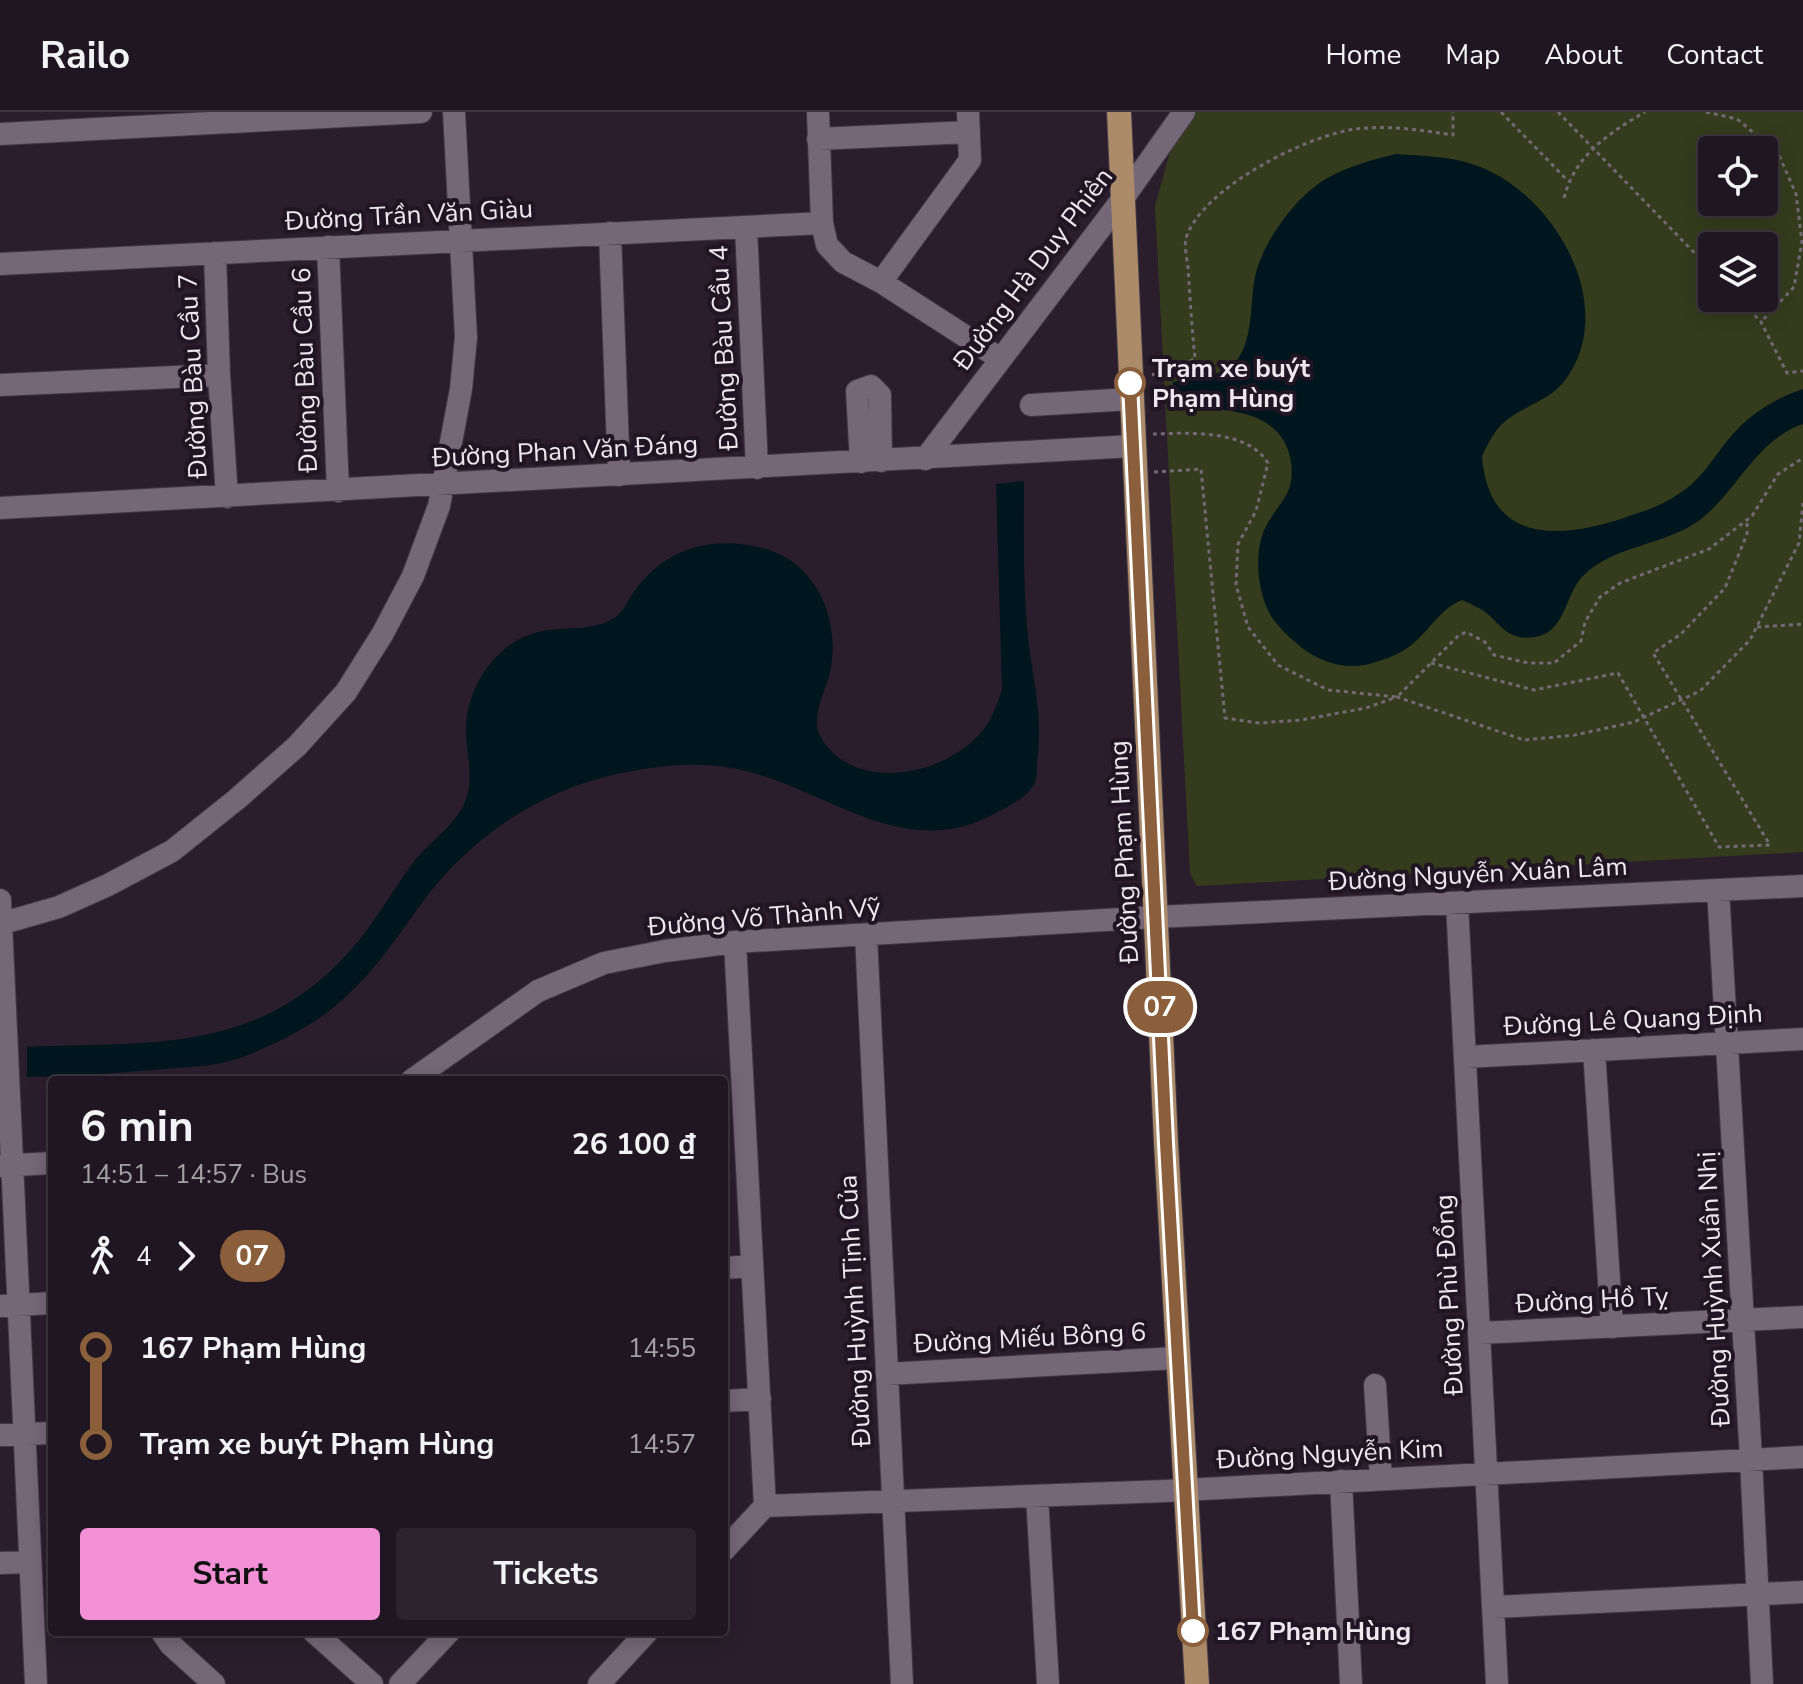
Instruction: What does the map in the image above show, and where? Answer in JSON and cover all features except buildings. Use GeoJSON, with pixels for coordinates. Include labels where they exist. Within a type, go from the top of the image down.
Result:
{"type":"FeatureCollection","features":[{"type":"Feature","properties":{"kind":"main road","name":"Đường Phạm Hùng"},"geometry":{"type":"LineString","coordinates":[[1119,112],[1130,389],[1140,440],[1134,474],[1177,1358],[1197,1684]]}},
{"type":"Feature","properties":{"kind":"street"},"geometry":{"type":"LineString","coordinates":[[0,134],[421,112]]}},
{"type":"Feature","properties":{"kind":"street"},"geometry":{"type":"LineString","coordinates":[[0,924],[59,907],[172,851],[297,746],[346,692],[383,633],[413,576],[439,506],[461,389],[466,337],[454,112]]}},
{"type":"Feature","properties":{"kind":"street"},"geometry":{"type":"LineString","coordinates":[[818,112],[822,223],[827,245],[843,262],[881,282],[999,358]]}},
{"type":"Feature","properties":{"kind":"street","name":"Đường Hà Duy Phiên"},"geometry":{"type":"LineString","coordinates":[[925,459],[1124,197],[1184,112]]}},
{"type":"Feature","properties":{"kind":"street"},"geometry":{"type":"LineString","coordinates":[[818,139],[969,122],[970,160],[881,282]]}},
{"type":"Feature","properties":{"kind":"street","name":"Đường Trần Văn Giàu"},"geometry":{"type":"LineString","coordinates":[[0,264],[822,223]]}},
{"type":"Feature","properties":{"kind":"street","name":"Đường Bàu Cầu 4"},"geometry":{"type":"LineString","coordinates":[[746,227],[757,468]]}},
{"type":"Feature","properties":{"kind":"street"},"geometry":{"type":"LineString","coordinates":[[610,233],[619,475]]}},
{"type":"Feature","properties":{"kind":"street","name":"Đường Bàu Cầu 6"},"geometry":{"type":"LineString","coordinates":[[328,247],[338,491]]}},
{"type":"Feature","properties":{"kind":"street","name":"Đường Bàu Cầu 7"},"geometry":{"type":"LineString","coordinates":[[215,253],[227,497]]}},
{"type":"Feature","properties":{"kind":"street"},"geometry":{"type":"LineString","coordinates":[[0,385],[219,375]]}},
{"type":"Feature","properties":{"kind":"street"},"geometry":{"type":"LineString","coordinates":[[1031,405],[1130,389]]}},
{"type":"Feature","properties":{"kind":"street","name":"Đường Phan Văn Đáng"},"geometry":{"type":"LineString","coordinates":[[0,508],[925,459],[1140,440]]}},
{"type":"Feature","properties":{"kind":"street","name":"Đường Nguyễn Xuân Lâm"},"geometry":{"type":"LineString","coordinates":[[1156,917],[1803,886]]}},
{"type":"Feature","properties":{"kind":"street","name":"Đường Huỳnh Xuân Nhị"},"geometry":{"type":"LineString","coordinates":[[1718,890],[1762,1684]]}},
{"type":"Feature","properties":{"kind":"street"},"geometry":{"type":"LineString","coordinates":[[0,900],[7,1084],[5,1166],[9,1306],[24,1434],[36,1684]]}},
{"type":"Feature","properties":{"kind":"street","name":"Đường Phù Đổng"},"geometry":{"type":"LineString","coordinates":[[1457,903],[1497,1684]]}},
{"type":"Feature","properties":{"kind":"street","name":"Đường Võ Thành Vỹ"},"geometry":{"type":"LineString","coordinates":[[418,1076],[538,991],[604,963],[735,942],[1156,917]]}},
{"type":"Feature","properties":{"kind":"street","name":"Đường Huỳnh Tịnh Của"},"geometry":{"type":"LineString","coordinates":[[866,935],[902,1684]]}},
{"type":"Feature","properties":{"kind":"street"},"geometry":{"type":"LineString","coordinates":[[728,1546],[765,1506],[735,942]]}},
{"type":"Feature","properties":{"kind":"street","name":"Đường Lê Quang Định"},"geometry":{"type":"LineString","coordinates":[[1466,1057],[1803,1039]]}},
{"type":"Feature","properties":{"kind":"street"},"geometry":{"type":"LineString","coordinates":[[1594,1050],[1612,1327]]}},
{"type":"Feature","properties":{"kind":"street"},"geometry":{"type":"LineString","coordinates":[[5,1166],[48,1163]]}},
{"type":"Feature","properties":{"kind":"street"},"geometry":{"type":"LineString","coordinates":[[728,1268],[752,1266]]}},
{"type":"Feature","properties":{"kind":"street"},"geometry":{"type":"LineString","coordinates":[[9,1306],[48,1303]]}},
{"type":"Feature","properties":{"kind":"street","name":"Đường Hồ Tỵ"},"geometry":{"type":"LineString","coordinates":[[1479,1333],[1803,1317]]}},
{"type":"Feature","properties":{"kind":"street","name":"Đường Miếu Bông 6"},"geometry":{"type":"LineString","coordinates":[[886,1374],[1177,1358]]}},
{"type":"Feature","properties":{"kind":"street"},"geometry":{"type":"LineString","coordinates":[[1375,1385],[1381,1479]]}},
{"type":"Feature","properties":{"kind":"street"},"geometry":{"type":"LineString","coordinates":[[728,1401],[760,1399]]}},
{"type":"Feature","properties":{"kind":"street"},"geometry":{"type":"LineString","coordinates":[[0,1435],[48,1433]]}},
{"type":"Feature","properties":{"kind":"street","name":"Đường Nguyễn Kim"},"geometry":{"type":"LineString","coordinates":[[765,1506],[1185,1490],[1803,1457]]}},
{"type":"Feature","properties":{"kind":"street"},"geometry":{"type":"LineString","coordinates":[[1341,1481],[1351,1684]]}},
{"type":"Feature","properties":{"kind":"street"},"geometry":{"type":"LineString","coordinates":[[1037,1496],[1048,1684]]}},
{"type":"Feature","properties":{"kind":"street"},"geometry":{"type":"LineString","coordinates":[[0,1563],[30,1562]]}},
{"type":"Feature","properties":{"kind":"street"},"geometry":{"type":"LineString","coordinates":[[1493,1607],[1803,1592]]}},
{"type":"Feature","properties":{"kind":"street"},"geometry":{"type":"LineString","coordinates":[[165,1636],[214,1684]]}},
{"type":"Feature","properties":{"kind":"street"},"geometry":{"type":"LineString","coordinates":[[318,1636],[372,1684]]}},
{"type":"Feature","properties":{"kind":"street"},"geometry":{"type":"LineString","coordinates":[[400,1684],[445,1636]]}},
{"type":"Feature","properties":{"kind":"street"},"geometry":{"type":"LineString","coordinates":[[599,1684],[643,1636]]}},
{"type":"Feature","properties":{"kind":"path"},"geometry":{"type":"LineString","coordinates":[[1130,389],[1195,359],[1186,239],[1200,216],[1231,183],[1270,160],[1311,142],[1354,129],[1409,128],[1453,135],[1453,112]]}},
{"type":"Feature","properties":{"kind":"path"},"geometry":{"type":"LineString","coordinates":[[1501,112],[1569,181]]}},
{"type":"Feature","properties":{"kind":"path"},"geometry":{"type":"LineString","coordinates":[[1558,112],[1698,257]]}},
{"type":"Feature","properties":{"kind":"path"},"geometry":{"type":"LineString","coordinates":[[1564,198],[1569,181],[1582,159],[1612,132],[1645,112]]}},
{"type":"Feature","properties":{"kind":"path"},"geometry":{"type":"LineString","coordinates":[[1706,112],[1737,119],[1778,153],[1796,194],[1802,242],[1794,287],[1761,322]]}},
{"type":"Feature","properties":{"kind":"path"},"geometry":{"type":"LineString","coordinates":[[1751,312],[1761,322],[1787,373],[1803,371]]}},
{"type":"Feature","properties":{"kind":"path"},"geometry":{"type":"LineString","coordinates":[[1140,440],[1192,433],[1238,441],[1260,451],[1268,463],[1266,482],[1256,511],[1238,544],[1236,585],[1248,627],[1278,665],[1328,690],[1397,697],[1524,740],[1575,735],[1644,717],[1700,691],[1750,640],[1799,543],[1803,503]]}},
{"type":"Feature","properties":{"kind":"path"},"geometry":{"type":"LineString","coordinates":[[1134,474],[1201,469],[1225,718],[1259,723],[1301,720],[1366,708],[1397,697],[1458,636],[1466,632],[1485,642],[1494,655],[1528,663],[1554,663],[1581,641],[1585,622],[1600,597],[1620,583],[1709,549],[1747,520],[1778,474],[1803,458]]}},
{"type":"Feature","properties":{"kind":"path"},"geometry":{"type":"LineString","coordinates":[[1431,663],[1534,690],[1618,673],[1719,847],[1770,845],[1653,653],[1681,634],[1725,588],[1747,534],[1747,520]]}},
{"type":"Feature","properties":{"kind":"path"},"geometry":{"type":"LineString","coordinates":[[1757,627],[1803,624]]}},
{"type":"Feature","properties":{"kind":"green space"},"geometry":{"type":"Polygon","coordinates":[[[1195,112],[1803,112],[1803,852],[1197,886],[1190,873],[1155,206],[1170,152],[1195,112]]]}},
{"type":"Feature","properties":{"kind":"water"},"geometry":{"type":"Polygon","coordinates":[[[1396,154],[1456,160],[1475,165],[1503,179],[1529,199],[1552,224],[1570,254],[1581,285],[1585,318],[1581,349],[1566,379],[1552,393],[1501,425],[1482,456],[1487,484],[1497,504],[1511,518],[1528,527],[1548,531],[1570,530],[1618,520],[1661,504],[1692,483],[1747,420],[1783,397],[1803,389],[1803,424],[1786,432],[1759,454],[1724,497],[1697,522],[1622,552],[1594,567],[1576,585],[1559,621],[1545,634],[1527,638],[1514,635],[1483,610],[1462,600],[1443,612],[1412,645],[1401,652],[1360,666],[1342,665],[1316,657],[1285,633],[1267,607],[1260,586],[1260,543],[1266,527],[1288,492],[1292,477],[1288,450],[1280,435],[1256,417],[1224,410],[1176,407],[1172,401],[1165,402],[1163,388],[1172,388],[1173,382],[1222,371],[1236,361],[1247,340],[1259,264],[1282,222],[1303,197],[1343,170],[1396,154]]]}},
{"type":"Feature","properties":{"kind":"water"},"geometry":{"type":"Polygon","coordinates":[[[1024,481],[1026,608],[1039,726],[1035,782],[1027,794],[1011,805],[960,827],[926,830],[893,826],[861,816],[765,776],[732,768],[674,765],[587,782],[532,806],[483,839],[440,880],[361,982],[315,1021],[284,1039],[251,1054],[213,1064],[27,1077],[27,1047],[141,1043],[198,1036],[252,1021],[305,992],[349,952],[415,860],[451,824],[462,808],[470,781],[466,736],[468,711],[480,679],[500,653],[513,643],[543,631],[598,625],[614,618],[649,574],[678,554],[694,548],[729,543],[766,549],[784,557],[812,581],[828,615],[833,653],[818,712],[817,729],[835,755],[854,766],[877,772],[924,768],[947,759],[967,746],[983,730],[1002,690],[996,484],[1024,481]]]}},
{"type":"Feature","properties":{"kind":"bus line","name":"07"},"geometry":{"type":"LineString","coordinates":[[1130,383],[1193,1631]]}},
{"type":"Feature","properties":{"kind":"place","name":"Trạm xe buýt Phạm Hùng"},"geometry":{"type":"Point","coordinates":[1130,383]}},
{"type":"Feature","properties":{"kind":"place","name":"167 Phạm Hùng"},"geometry":{"type":"Point","coordinates":[1193,1631]}}]}
